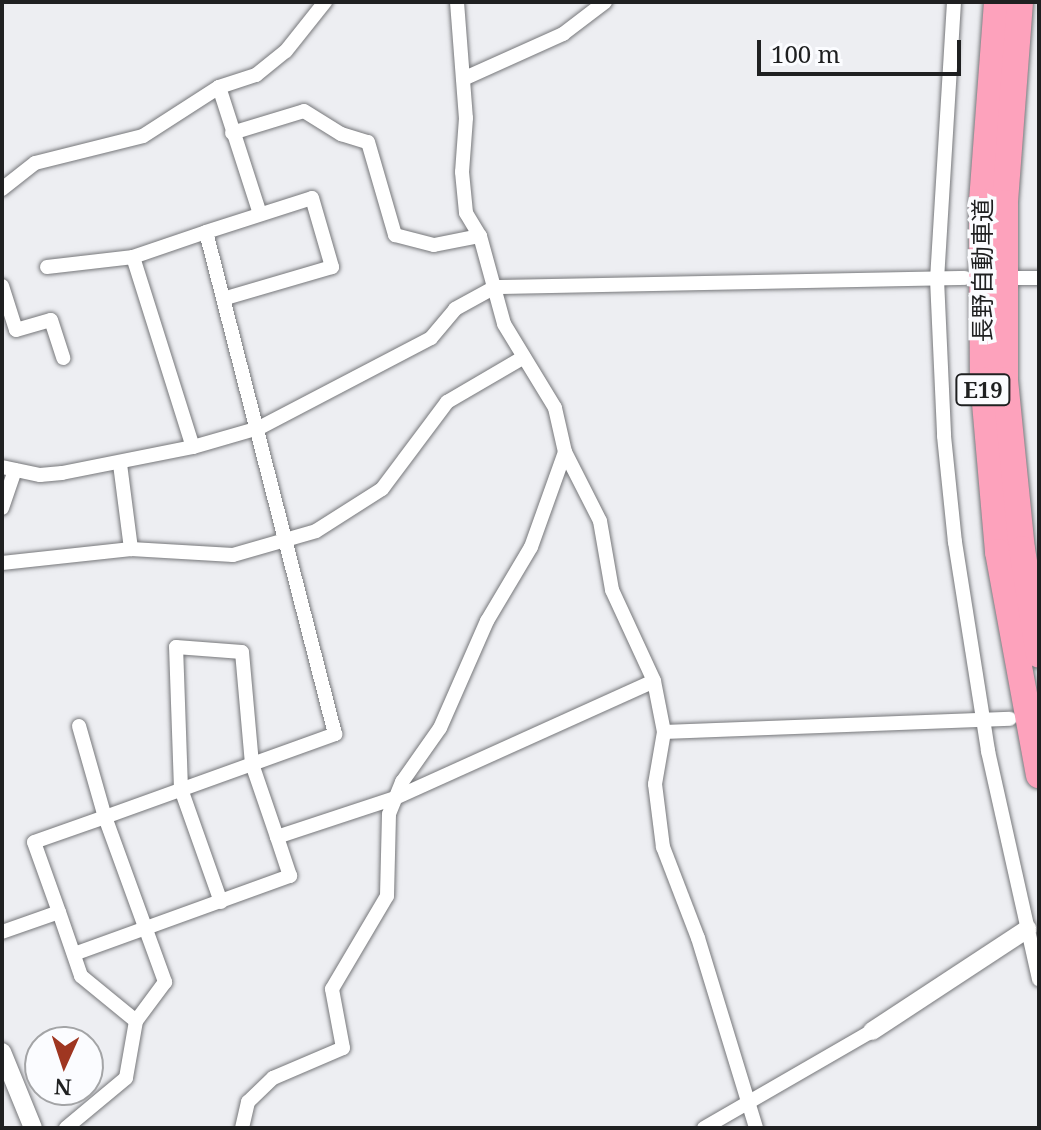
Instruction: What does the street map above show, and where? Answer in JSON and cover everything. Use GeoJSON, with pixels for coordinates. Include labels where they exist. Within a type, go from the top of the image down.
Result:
{"type":"FeatureCollection","features":[{"type":"Feature","properties":{"kind":"highway","name":"長野自動車道"},"geometry":{"type":"LineString","coordinates":[[997,2],[982,202],[983,380],[998,552],[1039,775]]}},
{"type":"Feature","properties":{"kind":"highway","name":"長野自動車道"},"geometry":{"type":"LineString","coordinates":[[1020,2],[1005,203],[1005,380],[1022,549],[1039,655]]}},
{"type":"Feature","properties":{"kind":"street"},"geometry":{"type":"LineString","coordinates":[[2,189],[35,163],[143,136],[219,87],[256,75],[286,51],[325,2]]}},
{"type":"Feature","properties":{"kind":"street"},"geometry":{"type":"LineString","coordinates":[[457,2],[463,79],[466,213],[480,236],[504,324],[555,408],[565,452],[600,521],[612,590],[654,681],[664,732],[655,784],[663,847],[750,1100],[756,1128]]}},
{"type":"Feature","properties":{"kind":"street"},"geometry":{"type":"LineString","coordinates":[[463,79],[563,34],[605,2]]}},
{"type":"Feature","properties":{"kind":"street"},"geometry":{"type":"LineString","coordinates":[[954,2],[937,279],[955,542],[985,721],[1033,925],[1039,979]]}},
{"type":"Feature","properties":{"kind":"street"},"geometry":{"type":"LineString","coordinates":[[219,87],[260,214]]}},
{"type":"Feature","properties":{"kind":"street"},"geometry":{"type":"LineString","coordinates":[[232,133],[304,111],[341,134],[368,142],[395,235],[434,245],[480,236]]}},
{"type":"Feature","properties":{"kind":"street"},"geometry":{"type":"LineString","coordinates":[[47,267],[133,257],[312,198],[332,267],[226,298]]}},
{"type":"Feature","properties":{"kind":"street"},"geometry":{"type":"LineString","coordinates":[[136,1021],[81,976],[34,842],[335,734],[288,539],[206,232]]}},
{"type":"Feature","properties":{"kind":"street"},"geometry":{"type":"LineString","coordinates":[[133,257],[193,447]]}},
{"type":"Feature","properties":{"kind":"street"},"geometry":{"type":"LineString","coordinates":[[2,508],[8,468],[40,475],[120,464],[259,428],[431,338],[455,309],[495,287],[965,278]]}},
{"type":"Feature","properties":{"kind":"street"},"geometry":{"type":"LineString","coordinates":[[1018,278],[1039,278]]}},
{"type":"Feature","properties":{"kind":"street"},"geometry":{"type":"LineString","coordinates":[[2,286],[16,330],[51,320],[63,358]]}},
{"type":"Feature","properties":{"kind":"street"},"geometry":{"type":"LineString","coordinates":[[2,563],[131,549],[233,555],[316,531],[382,489],[447,402],[524,357]]}},
{"type":"Feature","properties":{"kind":"street"},"geometry":{"type":"LineString","coordinates":[[242,1128],[248,1102],[273,1078],[343,1048],[332,989],[387,896],[386,836],[395,798],[440,728],[487,621],[531,547],[565,452]]}},
{"type":"Feature","properties":{"kind":"street"},"geometry":{"type":"LineString","coordinates":[[120,464],[131,549]]}},
{"type":"Feature","properties":{"kind":"street"},"geometry":{"type":"LineString","coordinates":[[74,954],[221,902],[290,876],[252,764],[242,652],[176,647],[181,789],[221,902]]}},
{"type":"Feature","properties":{"kind":"street"},"geometry":{"type":"LineString","coordinates":[[277,837],[395,798],[654,681]]}},
{"type":"Feature","properties":{"kind":"street"},"geometry":{"type":"LineString","coordinates":[[664,732],[1010,719]]}},
{"type":"Feature","properties":{"kind":"street"},"geometry":{"type":"LineString","coordinates":[[66,1128],[126,1078],[136,1021],[165,982],[105,817],[79,726]]}},
{"type":"Feature","properties":{"kind":"street"},"geometry":{"type":"LineString","coordinates":[[2,932],[59,912]]}},
{"type":"Feature","properties":{"kind":"street"},"geometry":{"type":"LineString","coordinates":[[704,1128],[872,1031],[1033,925]]}},
{"type":"Feature","properties":{"kind":"street"},"geometry":{"type":"LineString","coordinates":[[2,1052],[33,1128]]}}]}
